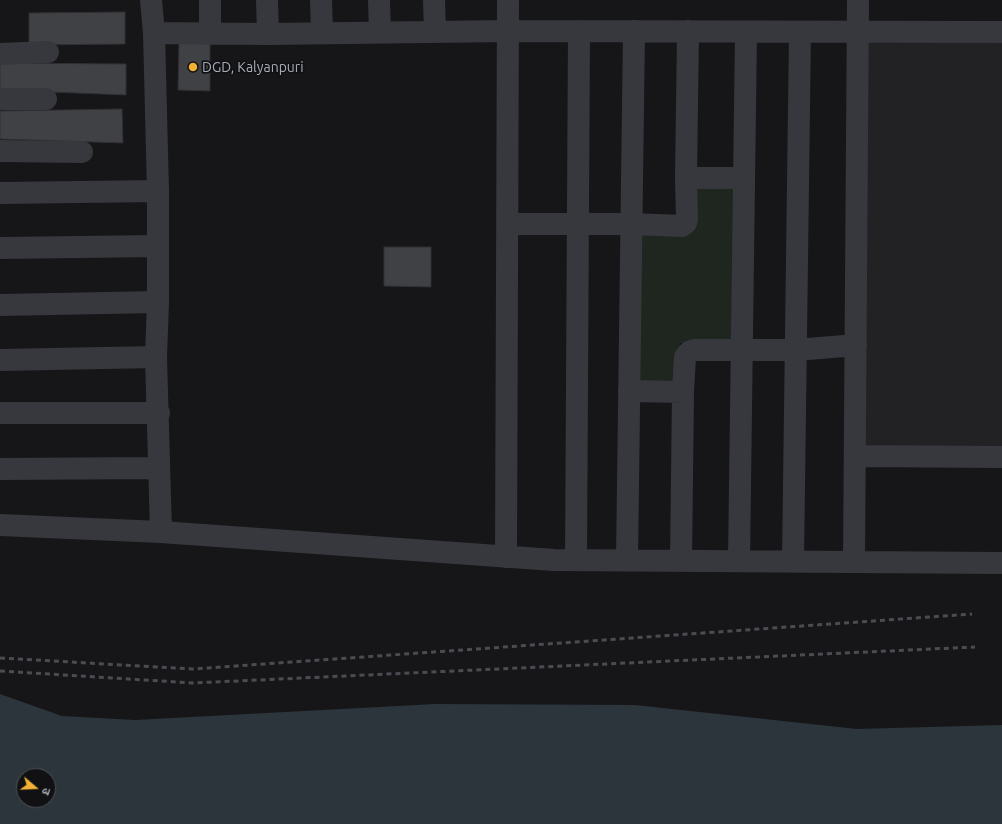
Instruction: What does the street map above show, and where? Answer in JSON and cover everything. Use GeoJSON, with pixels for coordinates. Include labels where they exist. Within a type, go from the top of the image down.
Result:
{"type":"FeatureCollection","features":[{"type":"Feature","properties":{"kind":"street"},"geometry":{"type":"LineString","coordinates":[[151,0],[154,33],[158,192],[158,302],[156,357],[159,414],[158,468],[161,532]]}},
{"type":"Feature","properties":{"kind":"street"},"geometry":{"type":"LineString","coordinates":[[210,0],[210,34]]}},
{"type":"Feature","properties":{"kind":"street"},"geometry":{"type":"LineString","coordinates":[[266,0],[268,34]]}},
{"type":"Feature","properties":{"kind":"street"},"geometry":{"type":"LineString","coordinates":[[321,0],[322,33]]}},
{"type":"Feature","properties":{"kind":"street"},"geometry":{"type":"LineString","coordinates":[[379,0],[380,32]]}},
{"type":"Feature","properties":{"kind":"street"},"geometry":{"type":"LineString","coordinates":[[434,0],[435,32]]}},
{"type":"Feature","properties":{"kind":"street"},"geometry":{"type":"LineString","coordinates":[[506,557],[508,0]]}},
{"type":"Feature","properties":{"kind":"street"},"geometry":{"type":"LineString","coordinates":[[854,562],[858,0]]}},
{"type":"Feature","properties":{"kind":"street"},"geometry":{"type":"LineString","coordinates":[[154,33],[268,34],[508,31],[1002,32]]}},
{"type":"Feature","properties":{"kind":"street"},"geometry":{"type":"LineString","coordinates":[[576,560],[579,31]]}},
{"type":"Feature","properties":{"kind":"street"},"geometry":{"type":"LineString","coordinates":[[627,560],[634,31]]}},
{"type":"Feature","properties":{"kind":"street"},"geometry":{"type":"LineString","coordinates":[[507,224],[631,224],[682,226],[686,223],[688,31]]}},
{"type":"Feature","properties":{"kind":"street"},"geometry":{"type":"LineString","coordinates":[[739,561],[746,32]]}},
{"type":"Feature","properties":{"kind":"street"},"geometry":{"type":"LineString","coordinates":[[793,562],[800,32]]}},
{"type":"Feature","properties":{"kind":"street"},"geometry":{"type":"LineString","coordinates":[[0,54],[48,52]]}},
{"type":"Feature","properties":{"kind":"street"},"geometry":{"type":"LineString","coordinates":[[0,99],[46,99]]}},
{"type":"Feature","properties":{"kind":"street"},"geometry":{"type":"LineString","coordinates":[[0,152],[82,152]]}},
{"type":"Feature","properties":{"kind":"street"},"geometry":{"type":"LineString","coordinates":[[686,178],[744,178]]}},
{"type":"Feature","properties":{"kind":"street"},"geometry":{"type":"LineString","coordinates":[[0,193],[158,192]]}},
{"type":"Feature","properties":{"kind":"street"},"geometry":{"type":"LineString","coordinates":[[0,248],[157,246]]}},
{"type":"Feature","properties":{"kind":"street"},"geometry":{"type":"LineString","coordinates":[[0,305],[158,302]]}},
{"type":"Feature","properties":{"kind":"street"},"geometry":{"type":"LineString","coordinates":[[681,561],[683,392],[685,358],[689,352],[695,350],[796,350],[856,345]]}},
{"type":"Feature","properties":{"kind":"street"},"geometry":{"type":"LineString","coordinates":[[0,360],[156,357]]}},
{"type":"Feature","properties":{"kind":"street"},"geometry":{"type":"LineString","coordinates":[[629,391],[683,392]]}},
{"type":"Feature","properties":{"kind":"street"},"geometry":{"type":"LineString","coordinates":[[0,413],[159,414]]}},
{"type":"Feature","properties":{"kind":"street"},"geometry":{"type":"LineString","coordinates":[[855,456],[1002,457]]}},
{"type":"Feature","properties":{"kind":"street"},"geometry":{"type":"LineString","coordinates":[[0,469],[158,468]]}},
{"type":"Feature","properties":{"kind":"street"},"geometry":{"type":"LineString","coordinates":[[0,525],[161,532],[506,557],[576,560],[1002,563]]}},
{"type":"Feature","properties":{"kind":"shaded area"},"geometry":{"type":"Polygon","coordinates":[[[868,42],[1002,43],[1002,448],[864,447],[868,42]]]}},
{"type":"Feature","properties":{"kind":"shaded area"},"geometry":{"type":"Polygon","coordinates":[[[690,183],[738,184],[737,344],[680,343],[679,387],[635,387],[636,229],[690,230],[690,183]]]}},
{"type":"Feature","properties":{"kind":"shaded area"},"geometry":{"type":"Polygon","coordinates":[[[0,694],[62,716],[135,720],[435,704],[635,705],[857,729],[1002,725],[1002,824],[0,824],[0,694]]]}},
{"type":"Feature","properties":{"kind":"building"},"geometry":{"type":"Polygon","coordinates":[[[125,12],[125,44],[29,45],[29,13],[125,12]]]}},
{"type":"Feature","properties":{"kind":"building"},"geometry":{"type":"Polygon","coordinates":[[[179,43],[210,43],[210,91],[178,90],[179,43]]]}},
{"type":"Feature","properties":{"kind":"building"},"geometry":{"type":"Polygon","coordinates":[[[0,63],[126,64],[126,95],[0,90],[0,63]]]}},
{"type":"Feature","properties":{"kind":"building"},"geometry":{"type":"Polygon","coordinates":[[[122,109],[123,143],[0,139],[0,111],[122,109]]]}},
{"type":"Feature","properties":{"kind":"building"},"geometry":{"type":"Polygon","coordinates":[[[384,247],[431,247],[431,287],[384,286],[384,247]]]}},
{"type":"Feature","properties":{"kind":"railway"},"geometry":{"type":"LineString","coordinates":[[0,658],[193,669],[972,614]]}},
{"type":"Feature","properties":{"kind":"railway"},"geometry":{"type":"LineString","coordinates":[[0,671],[193,683],[975,647]]}},
{"type":"Feature","properties":{"kind":"place","name":"DGD, Kalyanpuri"},"geometry":{"type":"Point","coordinates":[193,67]}}]}
